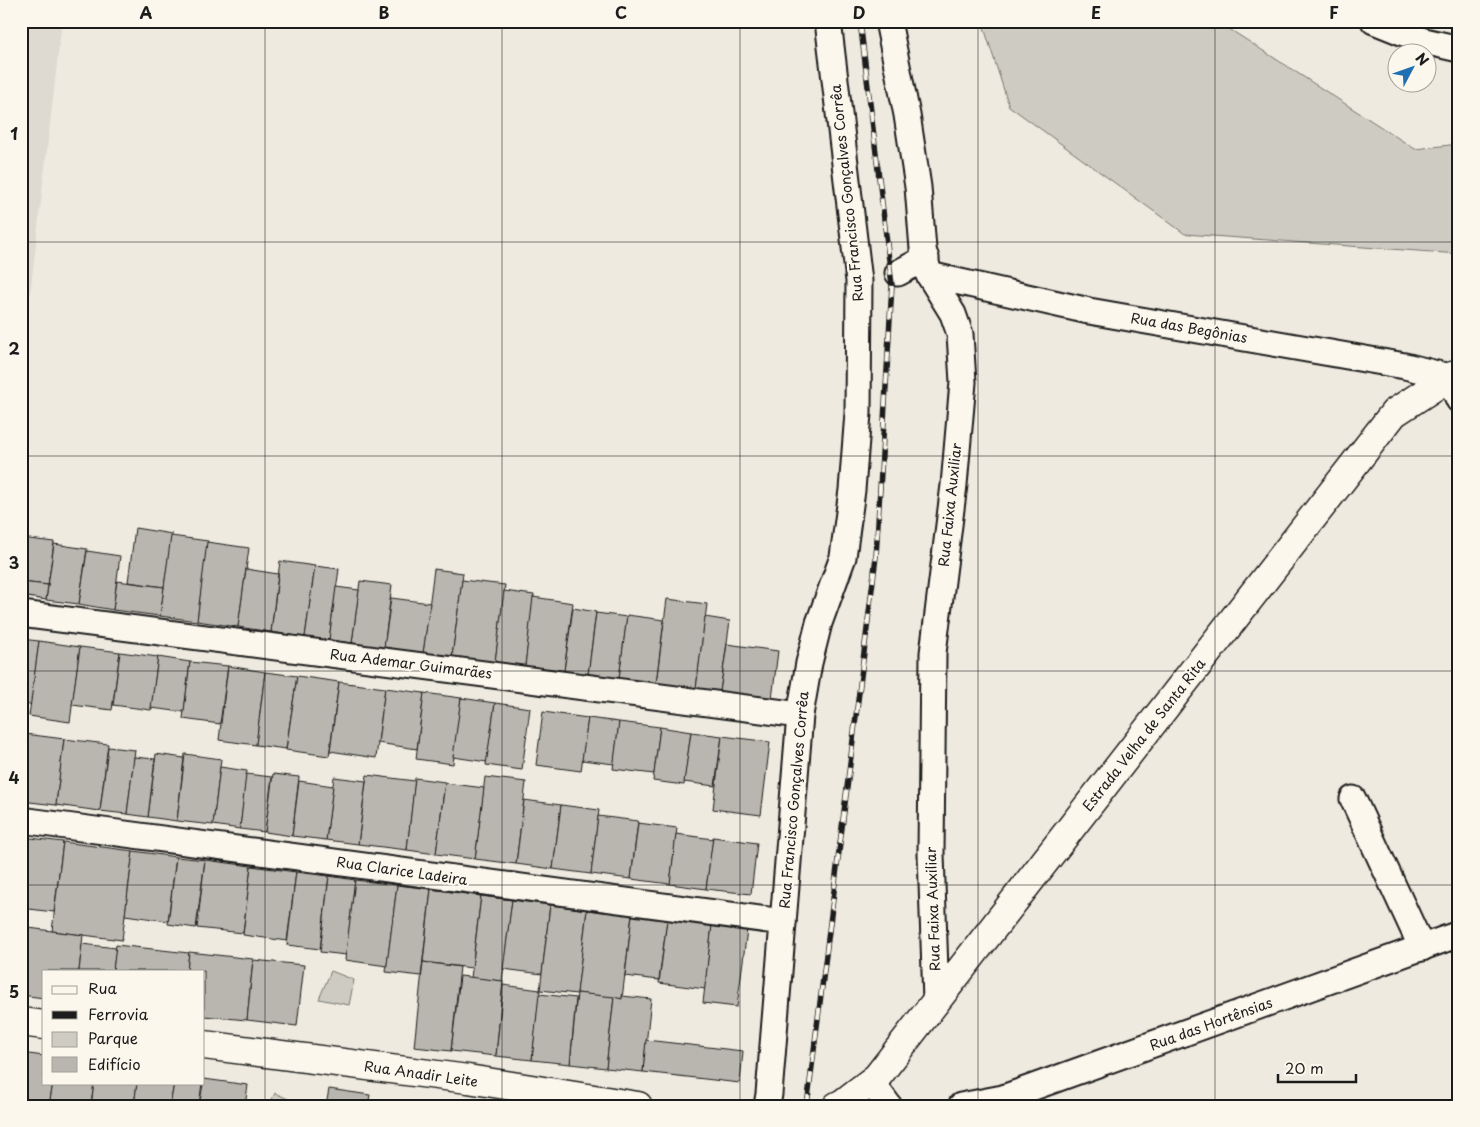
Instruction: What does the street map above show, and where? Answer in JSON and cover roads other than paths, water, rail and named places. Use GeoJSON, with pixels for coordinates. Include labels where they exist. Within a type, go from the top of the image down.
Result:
{"type":"FeatureCollection","features":[{"type":"Feature","properties":{"kind":"main road","name":"Estrada Velha de Santa Rita"},"geometry":{"type":"LineString","coordinates":[[837,1106],[872,1083],[987,938],[1394,413],[1456,384]]}},
{"type":"Feature","properties":{"kind":"main road"},"geometry":{"type":"LineString","coordinates":[[21,1022],[42,1025]]}},
{"type":"Feature","properties":{"kind":"main road","name":"Rua Anadir Leite"},"geometry":{"type":"LineString","coordinates":[[205,1046],[468,1079],[638,1106]]}},
{"type":"Feature","properties":{"kind":"street","name":"Rua Francisco Gonçalves Corrêa"},"geometry":{"type":"LineString","coordinates":[[767,1106],[800,715],[809,663],[819,623],[843,558],[852,490],[858,413],[859,281],[828,21]]}},
{"type":"Feature","properties":{"kind":"street","name":"Rua Faixa Auxiliar"},"geometry":{"type":"LineString","coordinates":[[888,21],[908,115],[918,187],[923,249],[927,266],[953,314],[960,334],[963,382],[954,485],[933,653],[931,854],[936,1001]]}},
{"type":"Feature","properties":{"kind":"street"},"geometry":{"type":"LineString","coordinates":[[1374,21],[1424,42],[1459,49]]}},
{"type":"Feature","properties":{"kind":"street"},"geometry":{"type":"LineString","coordinates":[[898,273],[927,266]]}},
{"type":"Feature","properties":{"kind":"street","name":"Rua das Begônias"},"geometry":{"type":"LineString","coordinates":[[927,266],[1089,311],[1406,366],[1456,384]]}},
{"type":"Feature","properties":{"kind":"street","name":"Rua Ademar Guimarães"},"geometry":{"type":"LineString","coordinates":[[21,614],[800,715]]}},
{"type":"Feature","properties":{"kind":"street"},"geometry":{"type":"LineString","coordinates":[[1353,799],[1422,948]]}},
{"type":"Feature","properties":{"kind":"street","name":"Rua Clarice Ladeira"},"geometry":{"type":"LineString","coordinates":[[21,820],[782,922]]}},
{"type":"Feature","properties":{"kind":"street","name":"Rua das Hortênsias"},"geometry":{"type":"LineString","coordinates":[[961,1106],[1003,1098],[1459,934]]}},
{"type":"Feature","properties":{"kind":"street"},"geometry":{"type":"LineString","coordinates":[[872,1083],[888,1106]]}},
{"type":"Feature","properties":{"kind":"railway"},"geometry":{"type":"LineString","coordinates":[[807,1106],[876,557],[892,285],[860,21]]}}]}
